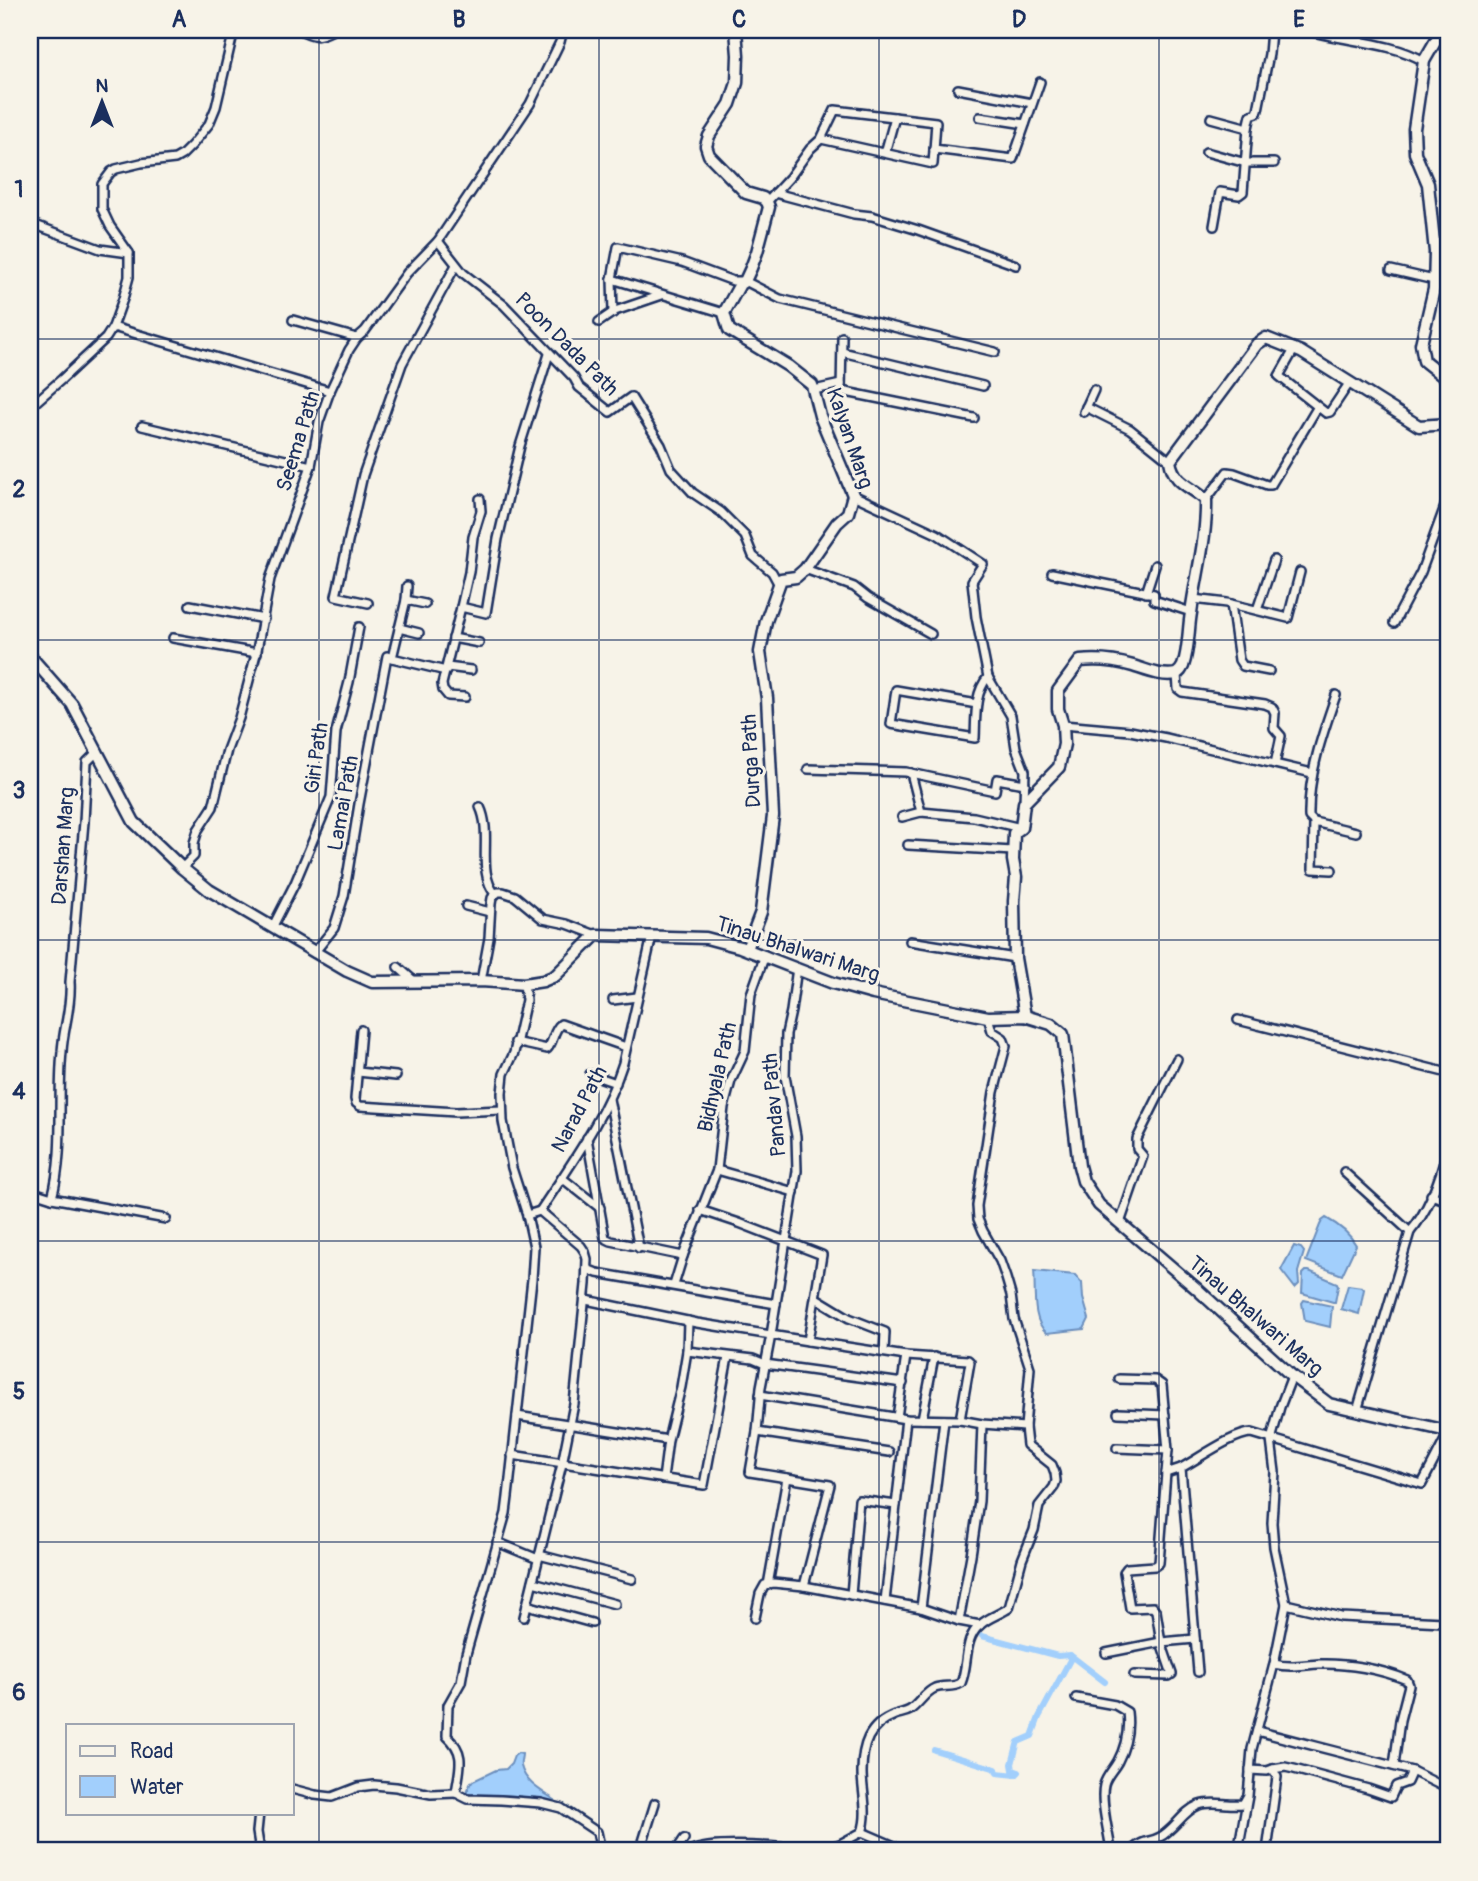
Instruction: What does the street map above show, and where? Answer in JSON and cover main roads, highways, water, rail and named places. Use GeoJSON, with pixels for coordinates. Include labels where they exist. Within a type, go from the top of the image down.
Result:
{"type":"FeatureCollection","features":[{"type":"Feature","properties":{"kind":"water"},"geometry":{"type":"Polygon","coordinates":[[[1326,1218],[1343,1230],[1356,1245],[1342,1275],[1306,1261],[1320,1225],[1326,1218]]]}},
{"type":"Feature","properties":{"kind":"water"},"geometry":{"type":"Polygon","coordinates":[[[1294,1246],[1304,1252],[1298,1272],[1299,1284],[1295,1288],[1281,1270],[1294,1246]]]}},
{"type":"Feature","properties":{"kind":"water"},"geometry":{"type":"Polygon","coordinates":[[[1034,1271],[1075,1275],[1082,1283],[1089,1319],[1084,1329],[1047,1333],[1042,1328],[1036,1313],[1034,1271]]]}},
{"type":"Feature","properties":{"kind":"water"},"geometry":{"type":"Polygon","coordinates":[[[1306,1271],[1337,1283],[1335,1302],[1302,1293],[1303,1274],[1306,1271]]]}},
{"type":"Feature","properties":{"kind":"water"},"geometry":{"type":"Polygon","coordinates":[[[1348,1285],[1364,1289],[1359,1314],[1341,1309],[1348,1285]]]}},
{"type":"Feature","properties":{"kind":"water"},"geometry":{"type":"Polygon","coordinates":[[[1304,1300],[1332,1306],[1330,1327],[1305,1321],[1302,1303],[1304,1300]]]}},
{"type":"Feature","properties":{"kind":"water"},"geometry":{"type":"Polygon","coordinates":[[[518,1753],[522,1754],[521,1766],[526,1777],[556,1803],[516,1796],[469,1795],[467,1792],[471,1782],[496,1770],[506,1769],[518,1753]]]}},
{"type":"Feature","properties":{"kind":"waterway"},"geometry":{"type":"LineString","coordinates":[[982,1636],[1058,1656],[1070,1655],[1105,1682]]}},
{"type":"Feature","properties":{"kind":"waterway"},"geometry":{"type":"LineString","coordinates":[[934,1750],[996,1769],[997,1773],[1016,1775],[1019,1772],[1013,1770],[1012,1764],[1018,1742],[1032,1736],[1039,1717],[1070,1660],[1070,1655]]}}]}
